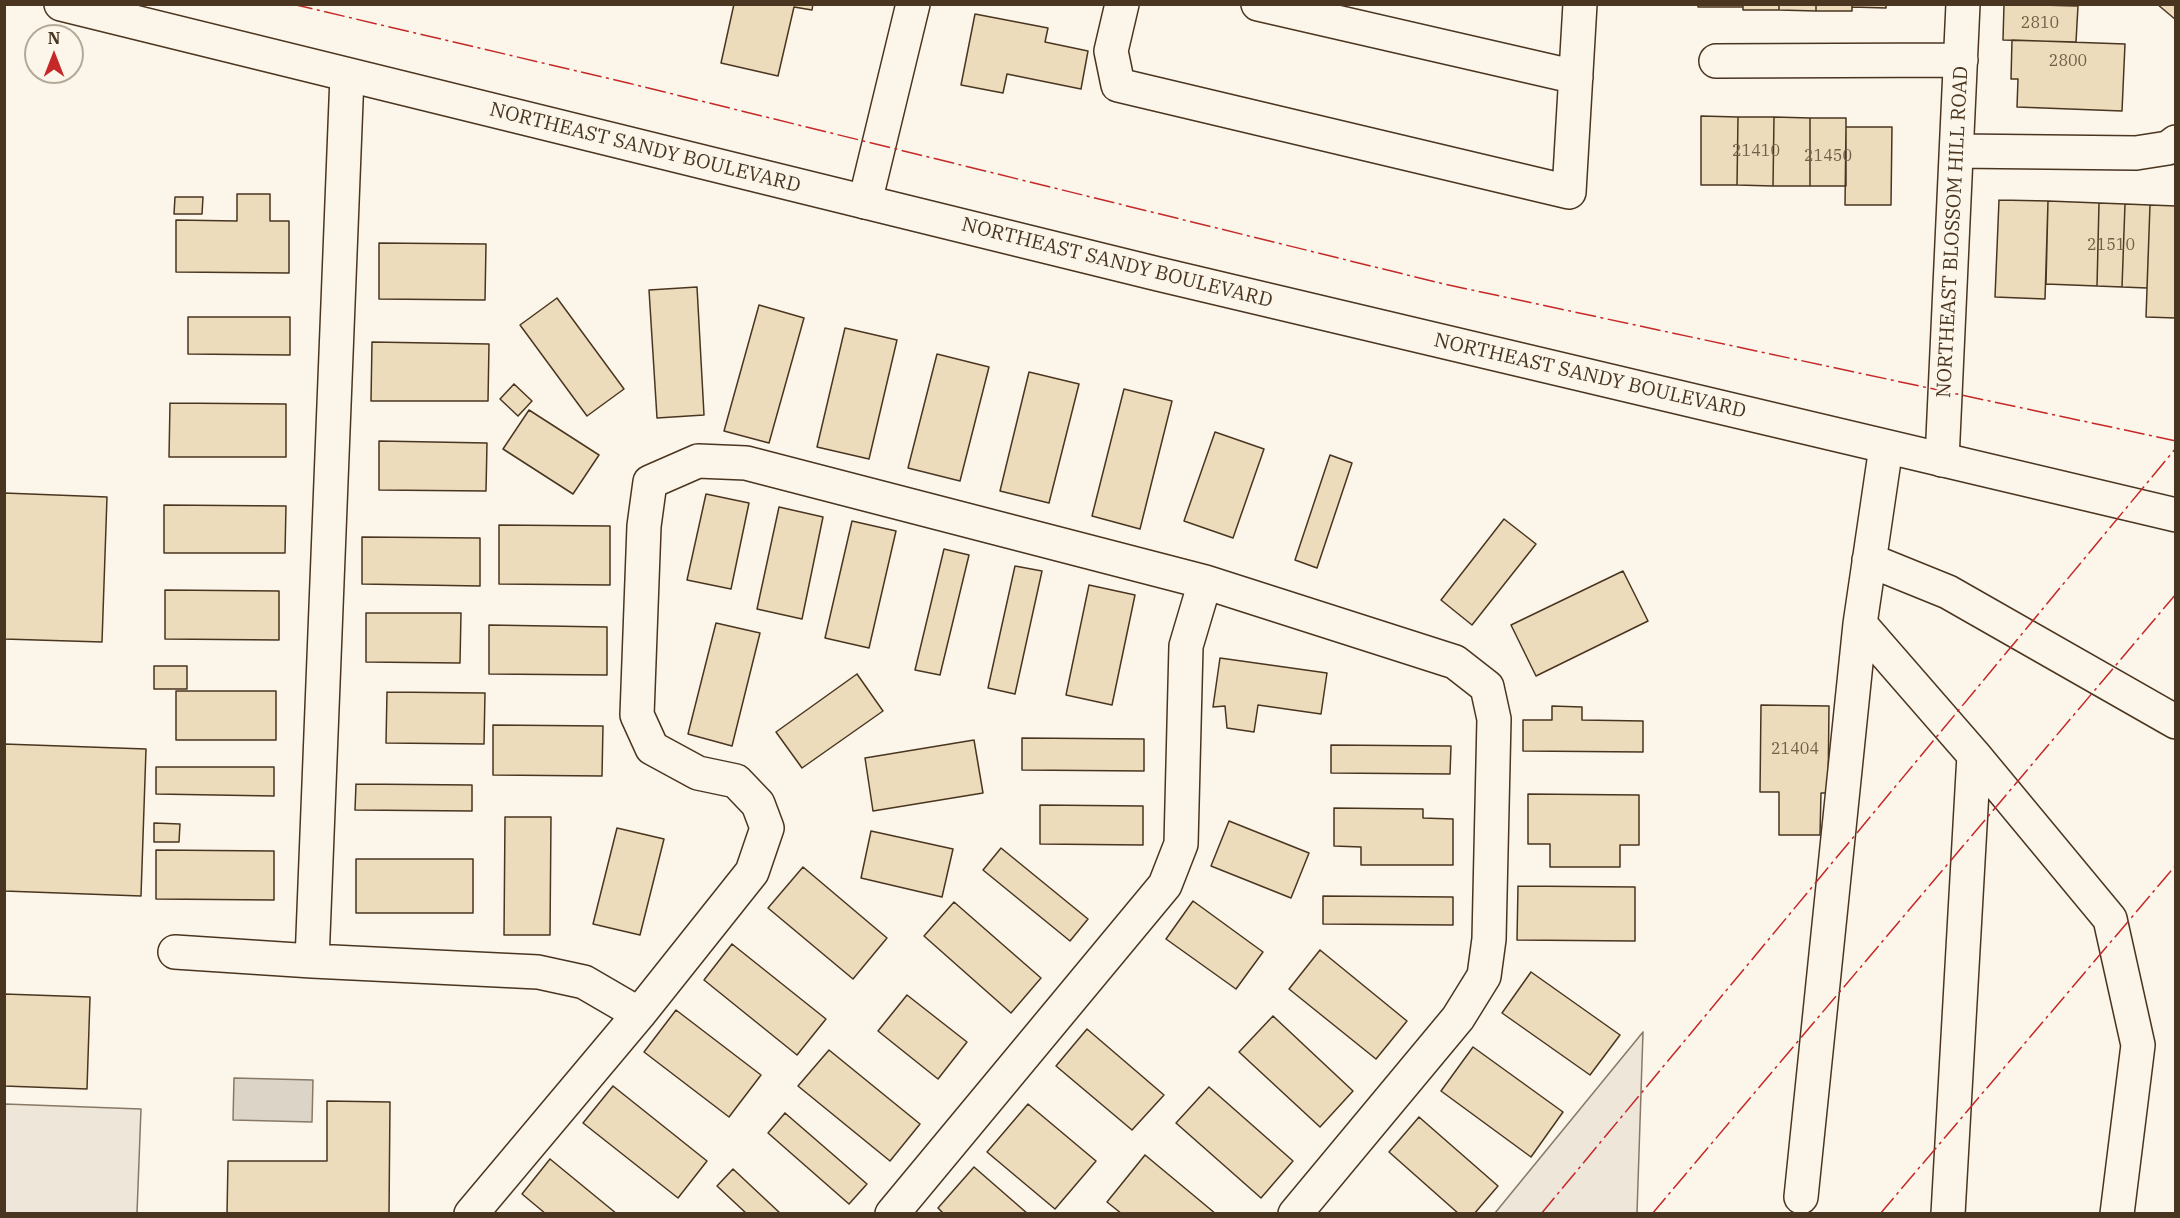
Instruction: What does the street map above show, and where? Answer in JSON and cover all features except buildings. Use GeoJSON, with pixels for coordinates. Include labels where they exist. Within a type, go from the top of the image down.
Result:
{"type":"FeatureCollection","features":[{"type":"Feature","properties":{"kind":"main road","name":"NORTHEAST SANDY BOULEVARD"},"geometry":{"type":"LineString","coordinates":[[61,4],[1158,274],[2175,515]]}},
{"type":"Feature","properties":{"kind":"main road"},"geometry":{"type":"LineString","coordinates":[[865,202],[913,4]]}},
{"type":"Feature","properties":{"kind":"main road"},"geometry":{"type":"LineString","coordinates":[[1122,4],[1112,51],[1118,84],[1569,192],[1580,4]]}},
{"type":"Feature","properties":{"kind":"main road"},"geometry":{"type":"LineString","coordinates":[[1258,4],[1576,77]]}},
{"type":"Feature","properties":{"kind":"main road","name":"NORTHEAST BLOSSOM HILL ROAD"},"geometry":{"type":"LineString","coordinates":[[1942,460],[1963,4]]}},
{"type":"Feature","properties":{"kind":"main road"},"geometry":{"type":"LineString","coordinates":[[1716,61],[1961,60]]}},
{"type":"Feature","properties":{"kind":"main road"},"geometry":{"type":"LineString","coordinates":[[312,961],[347,76]]}},
{"type":"Feature","properties":{"kind":"main road"},"geometry":{"type":"LineString","coordinates":[[1957,151],[2136,153],[2168,148],[2175,142]]}},
{"type":"Feature","properties":{"kind":"main road"},"geometry":{"type":"LineString","coordinates":[[1801,1197],[1860,624],[1886,447]]}},
{"type":"Feature","properties":{"kind":"main road"},"geometry":{"type":"LineString","coordinates":[[471,1214],[639,1014],[752,872],[767,828],[758,804],[736,781],[698,773],[652,748],[637,715],[644,526],[650,482],[698,461],[746,463],[1205,582],[1455,662],[1487,687],[1494,719],[1489,939],[1484,976],[1458,1018],[1295,1214]]}},
{"type":"Feature","properties":{"kind":"main road"},"geometry":{"type":"LineString","coordinates":[[1869,560],[1948,592],[2175,722]]}},
{"type":"Feature","properties":{"kind":"main road"},"geometry":{"type":"LineString","coordinates":[[892,1214],[1165,885],[1181,844],[1186,646],[1205,582]]}},
{"type":"Feature","properties":{"kind":"main road"},"geometry":{"type":"LineString","coordinates":[[1860,624],[1974,755],[2110,919],[2138,1045],[2117,1214]]}},
{"type":"Feature","properties":{"kind":"main road"},"geometry":{"type":"LineString","coordinates":[[1948,1214],[1974,755]]}},
{"type":"Feature","properties":{"kind":"main road"},"geometry":{"type":"LineString","coordinates":[[175,952],[538,972],[584,982],[639,1014]]}},
{"type":"Feature","properties":{"kind":"shaded area"},"geometry":{"type":"Polygon","coordinates":[[[1643,1032],[1637,1213],[1495,1213],[1643,1032]]]}},
{"type":"Feature","properties":{"kind":"shaded area"},"geometry":{"type":"Polygon","coordinates":[[[234,1078],[313,1080],[312,1122],[233,1120],[234,1078]]]}},
{"type":"Feature","properties":{"kind":"shaded area"},"geometry":{"type":"Polygon","coordinates":[[[5,1104],[141,1109],[137,1213],[5,1213],[5,1104]]]}},
{"type":"Feature","properties":{"kind":"power"},"geometry":{"type":"LineString","coordinates":[[292,4],[628,83],[1444,284],[2176,441]]}},
{"type":"Feature","properties":{"kind":"power"},"geometry":{"type":"LineString","coordinates":[[1541,1214],[2176,448]]}},
{"type":"Feature","properties":{"kind":"power"},"geometry":{"type":"LineString","coordinates":[[1652,1214],[2176,594]]}},
{"type":"Feature","properties":{"kind":"power"},"geometry":{"type":"LineString","coordinates":[[1880,1214],[2176,865]]}}]}
